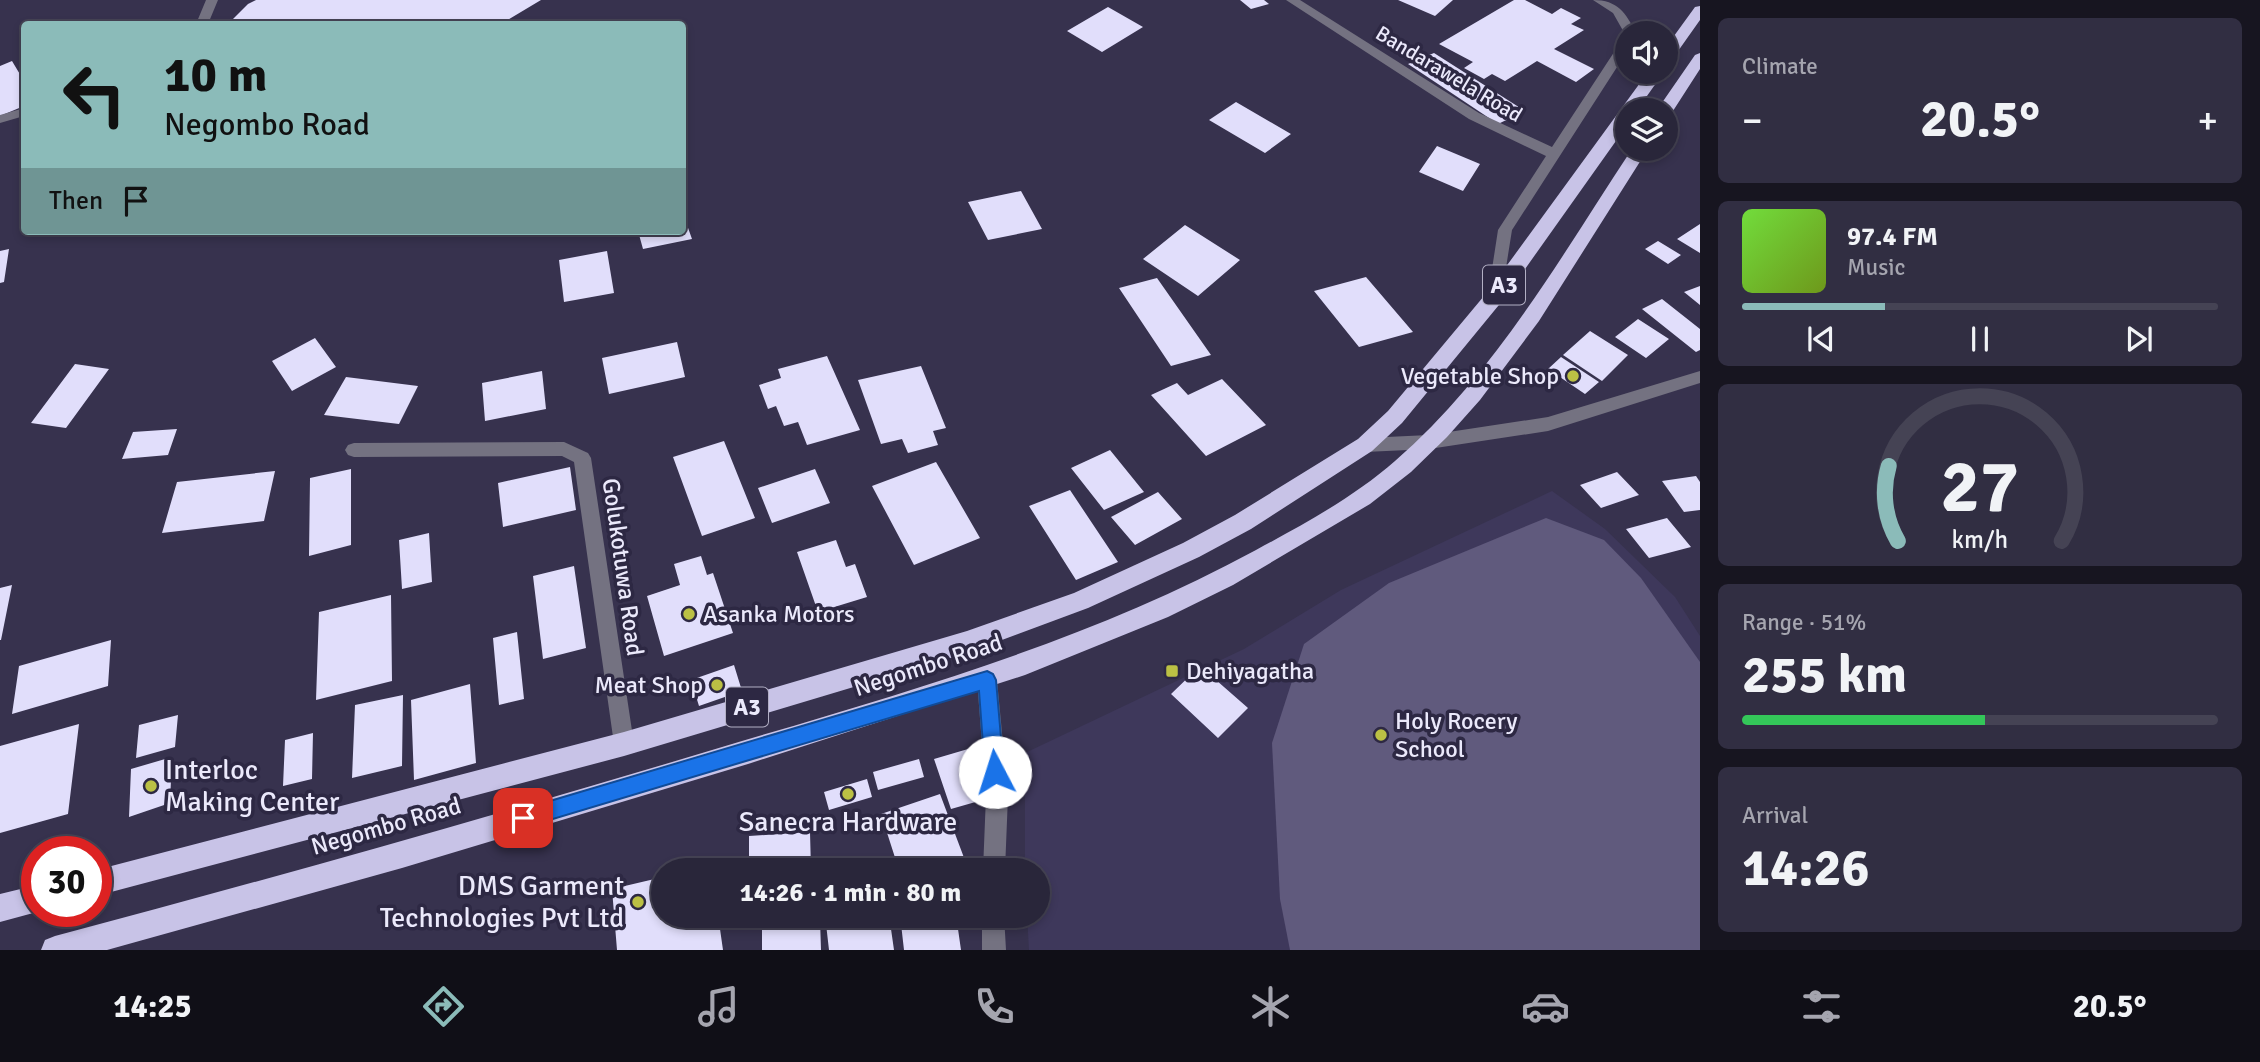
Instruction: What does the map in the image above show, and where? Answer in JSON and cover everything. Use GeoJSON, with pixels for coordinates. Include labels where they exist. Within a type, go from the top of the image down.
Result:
{"type":"FeatureCollection","features":[{"type":"Feature","properties":{"kind":"highway"},"geometry":{"type":"LineString","coordinates":[[1678,41],[1697,14]]}},
{"type":"Feature","properties":{"kind":"highway"},"geometry":{"type":"LineString","coordinates":[[1673,98],[1700,58]]}},
{"type":"Feature","properties":{"kind":"highway","name":"Negombo Road"},"geometry":{"type":"LineString","coordinates":[[112,879],[624,744],[967,642],[1080,601],[1167,562],[1243,522],[1365,445],[1395,417],[1496,295],[1615,129]]}},
{"type":"Feature","properties":{"kind":"highway","name":"Negombo Road"},"geometry":{"type":"LineString","coordinates":[[63,949],[630,788],[987,680],[1216,584],[1343,509],[1401,469],[1429,442],[1464,405],[1539,311],[1633,161]]}},
{"type":"Feature","properties":{"kind":"highway"},"geometry":{"type":"LineString","coordinates":[[0,908],[21,902]]}},
{"type":"Feature","properties":{"kind":"street"},"geometry":{"type":"LineString","coordinates":[[203,21],[212,0]]}},
{"type":"Feature","properties":{"kind":"street","name":"Bandarawela Road"},"geometry":{"type":"LineString","coordinates":[[1292,0],[1474,116],[1553,154]]}},
{"type":"Feature","properties":{"kind":"street"},"geometry":{"type":"LineString","coordinates":[[1599,0],[1618,11],[1623,21]]}},
{"type":"Feature","properties":{"kind":"street"},"geometry":{"type":"LineString","coordinates":[[1496,295],[1505,230],[1615,60]]}},
{"type":"Feature","properties":{"kind":"street"},"geometry":{"type":"LineString","coordinates":[[0,119],[21,113]]}},
{"type":"Feature","properties":{"kind":"street"},"geometry":{"type":"LineString","coordinates":[[1365,445],[1429,442],[1548,424],[1699,378]]}},
{"type":"Feature","properties":{"kind":"street","name":"Golukotuwa Road"},"geometry":{"type":"LineString","coordinates":[[354,450],[564,449],[582,458],[624,744]]}},
{"type":"Feature","properties":{"kind":"street"},"geometry":{"type":"LineString","coordinates":[[987,680],[997,796],[994,858]]}},
{"type":"Feature","properties":{"kind":"street"},"geometry":{"type":"LineString","coordinates":[[993,928],[994,950]]}},
{"type":"Feature","properties":{"kind":"shaded area","name":"Holy Rocery School"},"geometry":{"type":"Polygon","coordinates":[[[1552,491],[1605,529],[1675,597],[1700,636],[1700,950],[1029,950],[1028,928],[1050,928],[1050,858],[1025,858],[1025,753],[1244,649],[1341,590],[1552,491]]]}},
{"type":"Feature","properties":{"kind":"shaded area","name":"Holy Rocery School"},"geometry":{"type":"Polygon","coordinates":[[[1546,518],[1604,540],[1641,578],[1700,662],[1700,950],[1290,950],[1280,899],[1272,743],[1304,644],[1389,583],[1546,518]]]}},
{"type":"Feature","properties":{"kind":"building"},"geometry":{"type":"Polygon","coordinates":[[[256,0],[541,0],[506,21],[231,21],[256,0]]]}},
{"type":"Feature","properties":{"kind":"building"},"geometry":{"type":"Polygon","coordinates":[[[1240,0],[1264,0],[1269,4],[1251,9],[1240,0]]]}},
{"type":"Feature","properties":{"kind":"building"},"geometry":{"type":"Polygon","coordinates":[[[1398,0],[1453,0],[1435,16],[1398,0]]]}},
{"type":"Feature","properties":{"kind":"building"},"geometry":{"type":"Polygon","coordinates":[[[1514,0],[1525,0],[1552,14],[1561,8],[1581,18],[1571,24],[1584,30],[1554,49],[1594,69],[1576,82],[1537,61],[1505,81],[1492,74],[1484,79],[1464,68],[1473,62],[1439,44],[1514,0]]]}},
{"type":"Feature","properties":{"kind":"building"},"geometry":{"type":"Polygon","coordinates":[[[1108,7],[1143,27],[1102,52],[1067,31],[1108,7]]]}},
{"type":"Feature","properties":{"kind":"building"},"geometry":{"type":"Polygon","coordinates":[[[1434,53],[1525,111],[1498,124],[1408,64],[1434,53]]]}},
{"type":"Feature","properties":{"kind":"building"},"geometry":{"type":"Polygon","coordinates":[[[12,61],[21,76],[21,107],[0,116],[0,66],[12,61]]]}},
{"type":"Feature","properties":{"kind":"building"},"geometry":{"type":"Polygon","coordinates":[[[1236,102],[1291,134],[1265,153],[1209,120],[1236,102]]]}},
{"type":"Feature","properties":{"kind":"building"},"geometry":{"type":"Polygon","coordinates":[[[1437,146],[1480,164],[1463,191],[1419,172],[1437,146]]]}},
{"type":"Feature","properties":{"kind":"building"},"geometry":{"type":"Polygon","coordinates":[[[1021,191],[1042,229],[988,240],[968,202],[1021,191]]]}},
{"type":"Feature","properties":{"kind":"building"},"geometry":{"type":"Polygon","coordinates":[[[686,222],[692,239],[643,249],[639,235],[686,235],[686,222]]]}},
{"type":"Feature","properties":{"kind":"building"},"geometry":{"type":"Polygon","coordinates":[[[1700,224],[1700,253],[1677,239],[1700,224]]]}},
{"type":"Feature","properties":{"kind":"building"},"geometry":{"type":"Polygon","coordinates":[[[1185,225],[1240,260],[1198,296],[1143,259],[1185,225]]]}},
{"type":"Feature","properties":{"kind":"building"},"geometry":{"type":"Polygon","coordinates":[[[1658,241],[1681,255],[1668,264],[1645,249],[1658,241]]]}},
{"type":"Feature","properties":{"kind":"building"},"geometry":{"type":"Polygon","coordinates":[[[9,249],[4,282],[0,283],[0,251],[9,249]]]}},
{"type":"Feature","properties":{"kind":"building"},"geometry":{"type":"Polygon","coordinates":[[[607,251],[614,293],[564,302],[559,260],[607,251]]]}},
{"type":"Feature","properties":{"kind":"building"},"geometry":{"type":"Polygon","coordinates":[[[1366,277],[1413,332],[1359,347],[1314,291],[1366,277]]]}},
{"type":"Feature","properties":{"kind":"building"},"geometry":{"type":"Polygon","coordinates":[[[1157,278],[1211,355],[1171,366],[1119,288],[1157,278]]]}},
{"type":"Feature","properties":{"kind":"building"},"geometry":{"type":"Polygon","coordinates":[[[1700,286],[1700,305],[1684,292],[1700,286]]]}},
{"type":"Feature","properties":{"kind":"building"},"geometry":{"type":"Polygon","coordinates":[[[1662,299],[1700,329],[1700,350],[1696,352],[1642,309],[1662,299]]]}},
{"type":"Feature","properties":{"kind":"building"},"geometry":{"type":"Polygon","coordinates":[[[1638,319],[1669,339],[1646,358],[1615,337],[1638,319]]]}},
{"type":"Feature","properties":{"kind":"building"},"geometry":{"type":"Polygon","coordinates":[[[1590,331],[1628,355],[1602,381],[1563,355],[1590,331]]]}},
{"type":"Feature","properties":{"kind":"building"},"geometry":{"type":"Polygon","coordinates":[[[315,338],[336,367],[292,391],[272,361],[315,338]]]}},
{"type":"Feature","properties":{"kind":"building"},"geometry":{"type":"Polygon","coordinates":[[[677,342],[685,377],[609,394],[602,358],[677,342]]]}},
{"type":"Feature","properties":{"kind":"building"},"geometry":{"type":"Polygon","coordinates":[[[827,356],[860,430],[807,445],[798,422],[784,426],[776,406],[768,409],[759,385],[781,378],[778,369],[827,356]]]}},
{"type":"Feature","properties":{"kind":"building","name":"Vegetable Shop"},"geometry":{"type":"Polygon","coordinates":[[[1561,357],[1599,382],[1585,394],[1548,369],[1561,357]]]}},
{"type":"Feature","properties":{"kind":"building"},"geometry":{"type":"Polygon","coordinates":[[[75,364],[109,369],[66,428],[31,423],[75,364]]]}},
{"type":"Feature","properties":{"kind":"building"},"geometry":{"type":"Polygon","coordinates":[[[921,366],[946,428],[933,431],[938,445],[908,453],[902,439],[881,444],[858,380],[921,366]]]}},
{"type":"Feature","properties":{"kind":"building"},"geometry":{"type":"Polygon","coordinates":[[[542,371],[546,409],[485,421],[482,383],[542,371]]]}},
{"type":"Feature","properties":{"kind":"building"},"geometry":{"type":"Polygon","coordinates":[[[346,377],[418,386],[399,424],[324,415],[346,377]]]}},
{"type":"Feature","properties":{"kind":"building"},"geometry":{"type":"Polygon","coordinates":[[[1222,379],[1266,425],[1206,456],[1151,395],[1177,383],[1188,395],[1222,379]]]}},
{"type":"Feature","properties":{"kind":"building"},"geometry":{"type":"Polygon","coordinates":[[[177,429],[168,455],[122,459],[133,432],[177,429]]]}},
{"type":"Feature","properties":{"kind":"building"},"geometry":{"type":"Polygon","coordinates":[[[724,441],[755,518],[702,536],[673,457],[724,441]]]}},
{"type":"Feature","properties":{"kind":"building"},"geometry":{"type":"Polygon","coordinates":[[[1110,450],[1144,492],[1104,510],[1071,468],[1110,450]]]}},
{"type":"Feature","properties":{"kind":"building"},"geometry":{"type":"Polygon","coordinates":[[[936,462],[980,538],[914,565],[872,486],[936,462]]]}},
{"type":"Feature","properties":{"kind":"building"},"geometry":{"type":"Polygon","coordinates":[[[570,467],[576,510],[503,527],[498,483],[570,467]]]}},
{"type":"Feature","properties":{"kind":"building"},"geometry":{"type":"Polygon","coordinates":[[[351,469],[351,545],[309,556],[310,478],[351,469]]]}},
{"type":"Feature","properties":{"kind":"building"},"geometry":{"type":"Polygon","coordinates":[[[815,469],[830,503],[772,523],[758,488],[815,469]]]}},
{"type":"Feature","properties":{"kind":"building"},"geometry":{"type":"Polygon","coordinates":[[[275,471],[264,521],[162,533],[177,482],[275,471]]]}},
{"type":"Feature","properties":{"kind":"building"},"geometry":{"type":"Polygon","coordinates":[[[1617,472],[1639,495],[1601,508],[1580,485],[1617,472]]]}},
{"type":"Feature","properties":{"kind":"building"},"geometry":{"type":"Polygon","coordinates":[[[1696,476],[1700,482],[1700,510],[1684,512],[1662,481],[1696,476]]]}},
{"type":"Feature","properties":{"kind":"building"},"geometry":{"type":"Polygon","coordinates":[[[1070,490],[1118,562],[1076,580],[1029,506],[1070,490]]]}},
{"type":"Feature","properties":{"kind":"building"},"geometry":{"type":"Polygon","coordinates":[[[1158,492],[1182,519],[1135,545],[1111,517],[1158,492]]]}},
{"type":"Feature","properties":{"kind":"building"},"geometry":{"type":"Polygon","coordinates":[[[1667,518],[1691,547],[1649,558],[1626,529],[1667,518]]]}},
{"type":"Feature","properties":{"kind":"building"},"geometry":{"type":"Polygon","coordinates":[[[429,533],[432,582],[402,589],[399,540],[429,533]]]}},
{"type":"Feature","properties":{"kind":"building"},"geometry":{"type":"Polygon","coordinates":[[[836,540],[846,567],[855,564],[867,597],[818,612],[797,552],[836,540]]]}},
{"type":"Feature","properties":{"kind":"building","name":"Asanka Motors"},"geometry":{"type":"Polygon","coordinates":[[[701,556],[707,575],[713,573],[733,633],[664,656],[647,596],[680,585],[674,564],[701,556]]]}},
{"type":"Feature","properties":{"kind":"building"},"geometry":{"type":"Polygon","coordinates":[[[574,566],[586,648],[543,659],[533,576],[574,566]]]}},
{"type":"Feature","properties":{"kind":"building"},"geometry":{"type":"Polygon","coordinates":[[[12,585],[1,640],[0,640],[0,588],[12,585]]]}},
{"type":"Feature","properties":{"kind":"building"},"geometry":{"type":"Polygon","coordinates":[[[391,595],[392,681],[316,700],[319,612],[391,595]]]}},
{"type":"Feature","properties":{"kind":"building"},"geometry":{"type":"Polygon","coordinates":[[[517,632],[524,699],[499,705],[493,638],[517,632]]]}},
{"type":"Feature","properties":{"kind":"building"},"geometry":{"type":"Polygon","coordinates":[[[111,640],[108,686],[12,714],[19,666],[111,640]]]}},
{"type":"Feature","properties":{"kind":"building","name":"Meat Shop"},"geometry":{"type":"Polygon","coordinates":[[[734,665],[742,691],[699,706],[691,680],[734,665]]]}},
{"type":"Feature","properties":{"kind":"building"},"geometry":{"type":"Polygon","coordinates":[[[1200,666],[1248,708],[1218,738],[1171,694],[1200,666]]]}},
{"type":"Feature","properties":{"kind":"building"},"geometry":{"type":"Polygon","coordinates":[[[470,684],[476,763],[414,780],[411,700],[470,684]]]}},
{"type":"Feature","properties":{"kind":"building"},"geometry":{"type":"Polygon","coordinates":[[[403,695],[402,766],[352,778],[355,705],[403,695]]]}},
{"type":"Feature","properties":{"kind":"building"},"geometry":{"type":"Polygon","coordinates":[[[178,715],[175,747],[136,758],[139,725],[178,715]]]}},
{"type":"Feature","properties":{"kind":"building"},"geometry":{"type":"Polygon","coordinates":[[[79,724],[68,814],[0,833],[0,746],[79,724]]]}},
{"type":"Feature","properties":{"kind":"building"},"geometry":{"type":"Polygon","coordinates":[[[313,733],[312,779],[283,786],[285,740],[313,733]]]}},
{"type":"Feature","properties":{"kind":"building"},"geometry":{"type":"Polygon","coordinates":[[[968,749],[986,799],[951,809],[934,759],[968,749]]]}},
{"type":"Feature","properties":{"kind":"building","name":"Interloc Making Center"},"geometry":{"type":"Polygon","coordinates":[[[172,757],[170,803],[129,817],[131,769],[172,757]]]}},
{"type":"Feature","properties":{"kind":"building"},"geometry":{"type":"Polygon","coordinates":[[[919,759],[924,777],[878,790],[873,772],[919,759]]]}},
{"type":"Feature","properties":{"kind":"building","name":"Sanecra Hardware"},"geometry":{"type":"Polygon","coordinates":[[[867,779],[872,797],[829,810],[824,792],[867,779]]]}},
{"type":"Feature","properties":{"kind":"building"},"geometry":{"type":"Polygon","coordinates":[[[940,794],[964,858],[895,858],[881,814],[940,794]]]}},
{"type":"Feature","properties":{"kind":"building"},"geometry":{"type":"Polygon","coordinates":[[[810,832],[811,858],[749,858],[749,836],[810,832]]]}},
{"type":"Feature","properties":{"kind":"building","name":"DMS Garment Technologies Pvt Ltd"},"geometry":{"type":"Polygon","coordinates":[[[651,880],[651,928],[720,928],[723,950],[617,950],[612,889],[651,880]]]}},
{"type":"Feature","properties":{"kind":"building"},"geometry":{"type":"Polygon","coordinates":[[[762,928],[820,928],[821,950],[762,950],[762,928]]]}},
{"type":"Feature","properties":{"kind":"building"},"geometry":{"type":"Polygon","coordinates":[[[826,928],[891,928],[894,950],[829,950],[826,928]]]}},
{"type":"Feature","properties":{"kind":"building"},"geometry":{"type":"Polygon","coordinates":[[[901,928],[958,928],[961,950],[904,950],[901,928]]]}},
{"type":"Feature","properties":{"kind":"place","name":"Vegetable Shop"},"geometry":{"type":"Point","coordinates":[1573,376]}},
{"type":"Feature","properties":{"kind":"place","name":"Asanka Motors"},"geometry":{"type":"Point","coordinates":[689,614]}},
{"type":"Feature","properties":{"kind":"place","name":"Dehiyagatha"},"geometry":{"type":"Point","coordinates":[1172,671]}},
{"type":"Feature","properties":{"kind":"place","name":"Meat Shop"},"geometry":{"type":"Point","coordinates":[717,685]}},
{"type":"Feature","properties":{"kind":"place","name":"Holy Rocery School"},"geometry":{"type":"Point","coordinates":[1381,735]}},
{"type":"Feature","properties":{"kind":"place","name":"Interloc Making Center"},"geometry":{"type":"Point","coordinates":[151,786]}},
{"type":"Feature","properties":{"kind":"place","name":"Sanecra Hardware"},"geometry":{"type":"Point","coordinates":[848,794]}},
{"type":"Feature","properties":{"kind":"place","name":"DMS Garment Technologies Pvt Ltd"},"geometry":{"type":"Point","coordinates":[638,902]}},
{"type":"Feature","properties":{"kind":"route"},"geometry":{"type":"LineString","coordinates":[[523,818],[987,680],[995,772]]}}]}
